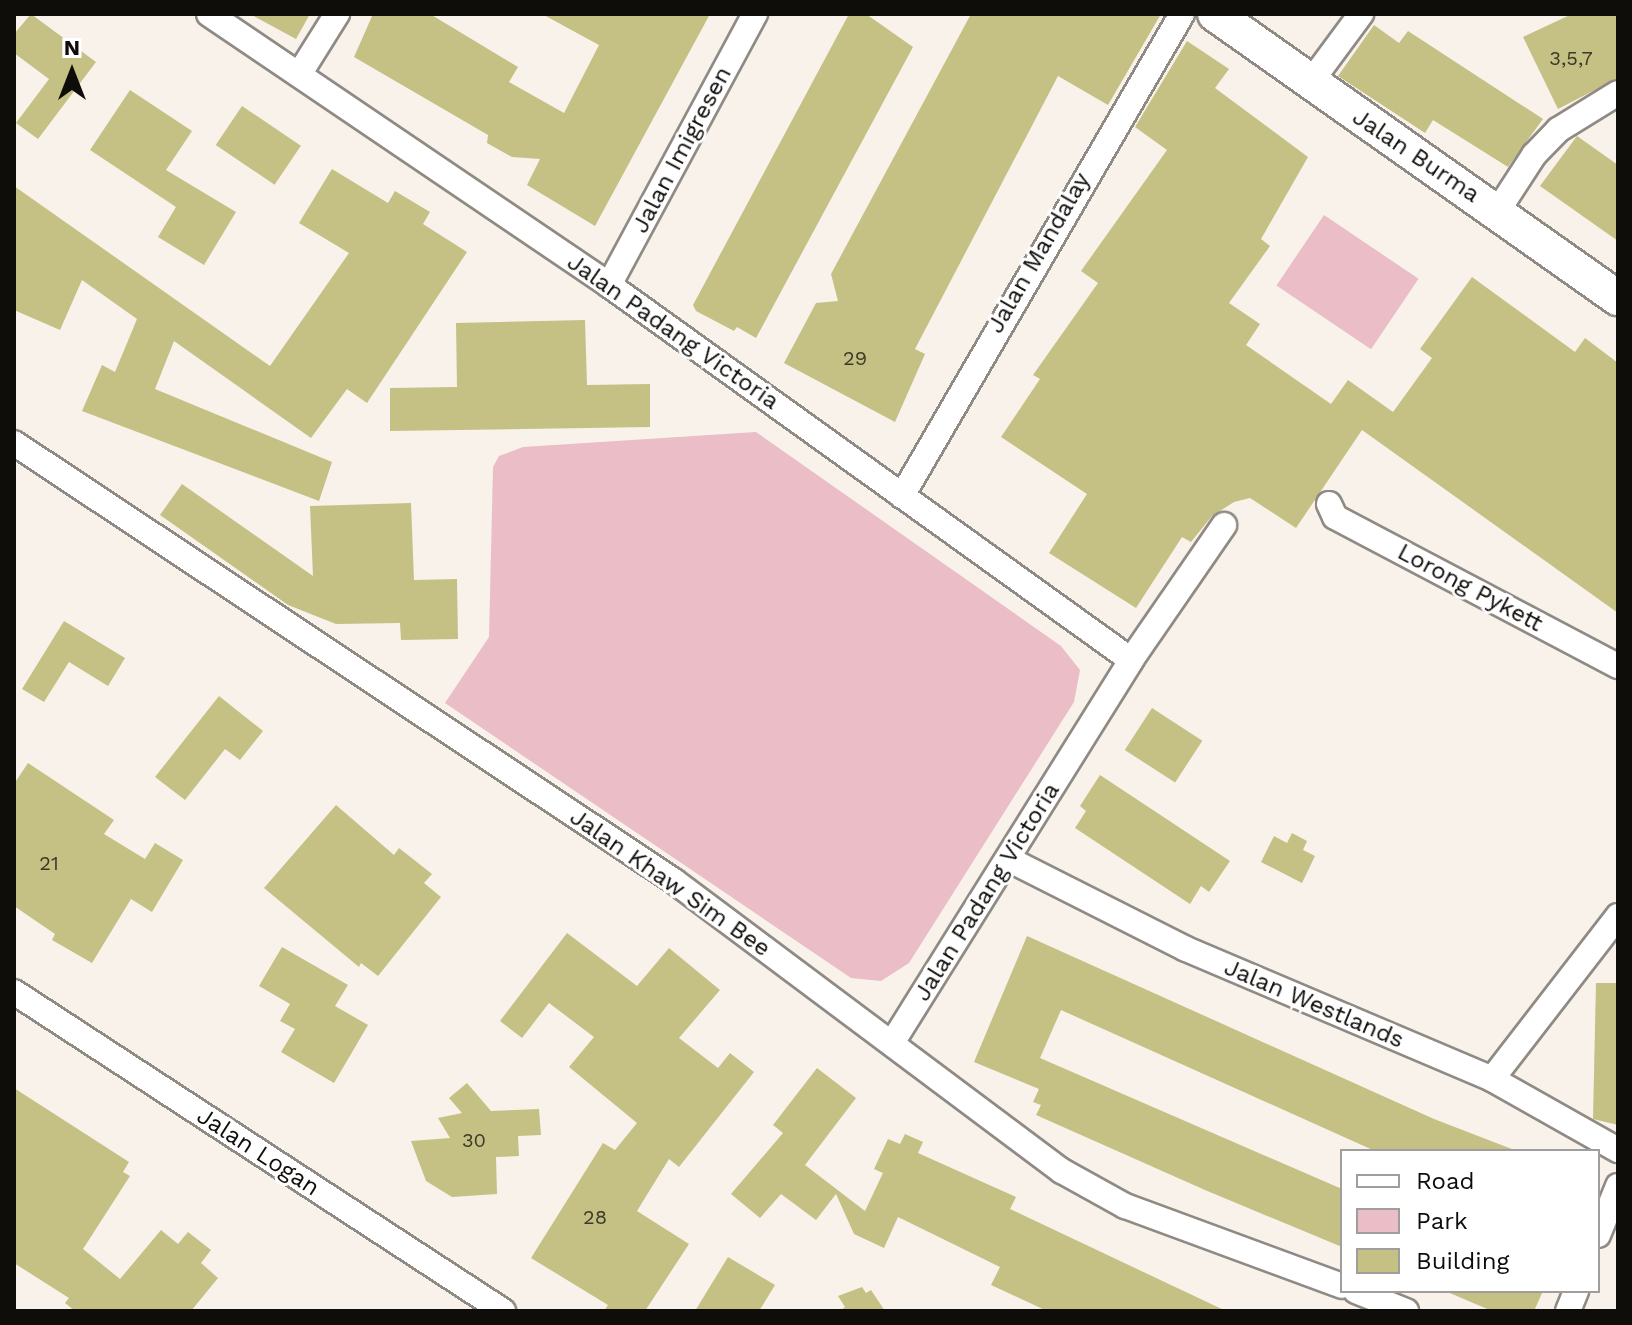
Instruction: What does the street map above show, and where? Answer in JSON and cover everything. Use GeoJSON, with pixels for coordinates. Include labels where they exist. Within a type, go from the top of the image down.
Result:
{"type":"FeatureCollection","features":[{"type":"Feature","properties":{"kind":"main road","name":"Jalan Burma"},"geometry":{"type":"LineString","coordinates":[[1215,14],[1618,298]]}},
{"type":"Feature","properties":{"kind":"street","name":"Jalan Padang Victoria"},"geometry":{"type":"LineString","coordinates":[[209,14],[609,285],[1131,660]]}},
{"type":"Feature","properties":{"kind":"street"},"geometry":{"type":"LineString","coordinates":[[300,73],[337,14]]}},
{"type":"Feature","properties":{"kind":"street","name":"Jalan Imigresen"},"geometry":{"type":"LineString","coordinates":[[609,285],[755,14]]}},
{"type":"Feature","properties":{"kind":"street","name":"Jalan Mandalay"},"geometry":{"type":"LineString","coordinates":[[902,496],[1182,14]]}},
{"type":"Feature","properties":{"kind":"street"},"geometry":{"type":"LineString","coordinates":[[1310,83],[1361,14]]}},
{"type":"Feature","properties":{"kind":"street"},"geometry":{"type":"LineString","coordinates":[[1497,212],[1534,155],[1558,130],[1618,93]]}},
{"type":"Feature","properties":{"kind":"street","name":"Jalan Khaw Sim Bee"},"geometry":{"type":"LineString","coordinates":[[14,443],[674,881],[1014,1137],[1125,1206],[1340,1285]]}},
{"type":"Feature","properties":{"kind":"street","name":"Lorong Pykett"},"geometry":{"type":"LineString","coordinates":[[1329,504],[1335,517],[1618,666]]}},
{"type":"Feature","properties":{"kind":"street","name":"Jalan Padang Victoria"},"geometry":{"type":"LineString","coordinates":[[892,1043],[1131,660],[1224,525]]}},
{"type":"Feature","properties":{"kind":"street","name":"Jalan Westlands"},"geometry":{"type":"LineString","coordinates":[[1008,859],[1199,955],[1492,1079],[1618,1150]]}},
{"type":"Feature","properties":{"kind":"street"},"geometry":{"type":"LineString","coordinates":[[1492,1079],[1618,916]]}},
{"type":"Feature","properties":{"kind":"street","name":"Jalan Logan"},"geometry":{"type":"LineString","coordinates":[[14,992],[503,1311]]}},
{"type":"Feature","properties":{"kind":"street"},"geometry":{"type":"LineString","coordinates":[[1600,1230],[1618,1186]]}},
{"type":"Feature","properties":{"kind":"street"},"geometry":{"type":"LineString","coordinates":[[1361,1293],[1406,1311]]}},
{"type":"Feature","properties":{"kind":"green space"},"geometry":{"type":"Polygon","coordinates":[[[1324,215],[1419,279],[1371,349],[1276,285],[1324,215]]]}},
{"type":"Feature","properties":{"kind":"green space"},"geometry":{"type":"Polygon","coordinates":[[[756,432],[1061,646],[1080,670],[1074,702],[909,963],[881,981],[851,978],[445,703],[489,637],[493,467],[499,456],[523,447],[756,432]]]}},
{"type":"Feature","properties":{"kind":"building"},"geometry":{"type":"Polygon","coordinates":[[[31,14],[96,62],[38,139],[16,123],[49,79],[14,53],[14,34],[31,14]]]}},
{"type":"Feature","properties":{"kind":"building"},"geometry":{"type":"Polygon","coordinates":[[[250,14],[310,14],[296,39],[250,14]]]}},
{"type":"Feature","properties":{"kind":"building"},"geometry":{"type":"Polygon","coordinates":[[[373,14],[430,14],[518,67],[509,82],[564,113],[599,45],[542,14],[710,14],[595,226],[527,185],[540,159],[512,157],[487,143],[488,135],[354,57],[373,14]]]}},
{"type":"Feature","properties":{"kind":"building"},"geometry":{"type":"Polygon","coordinates":[[[849,14],[866,14],[913,47],[756,338],[737,327],[734,331],[696,311],[693,305],[849,14]]]}},
{"type":"Feature","properties":{"kind":"building"},"geometry":{"type":"Polygon","coordinates":[[[971,14],[1161,14],[1108,105],[1058,76],[915,349],[925,354],[895,422],[784,363],[816,303],[838,301],[831,274],[971,14]]]}},
{"type":"Feature","properties":{"kind":"building"},"geometry":{"type":"Polygon","coordinates":[[[1572,14],[1618,14],[1618,78],[1558,109],[1523,37],[1572,14]]]}},
{"type":"Feature","properties":{"kind":"building"},"geometry":{"type":"Polygon","coordinates":[[[1374,25],[1399,43],[1408,31],[1543,119],[1508,167],[1433,120],[1425,133],[1338,76],[1374,25]]]}},
{"type":"Feature","properties":{"kind":"building"},"geometry":{"type":"Polygon","coordinates":[[[1187,41],[1229,69],[1215,88],[1308,157],[1261,239],[1270,246],[1229,303],[1260,324],[1246,345],[1331,404],[1348,380],[1393,412],[1432,358],[1420,349],[1472,277],[1575,352],[1585,338],[1618,363],[1618,613],[1362,430],[1296,528],[1250,498],[1234,502],[1212,516],[1191,542],[1182,537],[1136,608],[1049,553],[1087,494],[1001,437],[1040,379],[1033,375],[1098,283],[1081,271],[1167,150],[1135,127],[1187,41]]]}},
{"type":"Feature","properties":{"kind":"building"},"geometry":{"type":"Polygon","coordinates":[[[130,90],[192,131],[166,170],[236,212],[204,265],[158,237],[176,207],[90,150],[130,90]]]}},
{"type":"Feature","properties":{"kind":"building"},"geometry":{"type":"Polygon","coordinates":[[[242,106],[301,146],[275,185],[216,145],[242,106]]]}},
{"type":"Feature","properties":{"kind":"building"},"geometry":{"type":"Polygon","coordinates":[[[1577,136],[1618,165],[1618,241],[1540,186],[1577,136]]]}},
{"type":"Feature","properties":{"kind":"building"},"geometry":{"type":"Polygon","coordinates":[[[332,169],[388,203],[395,191],[430,212],[423,224],[467,252],[367,403],[347,389],[311,438],[174,341],[155,389],[332,462],[319,501],[82,411],[102,365],[115,372],[137,319],[82,280],[60,330],[14,310],[14,186],[270,366],[349,253],[299,223],[332,169]]]}},
{"type":"Feature","properties":{"kind":"building"},"geometry":{"type":"Polygon","coordinates":[[[585,320],[587,385],[650,384],[650,427],[390,431],[390,388],[457,387],[456,323],[585,320]]]}},
{"type":"Feature","properties":{"kind":"building"},"geometry":{"type":"Polygon","coordinates":[[[182,484],[313,576],[310,506],[411,503],[414,580],[457,579],[458,639],[401,640],[400,623],[336,624],[288,605],[160,515],[182,484]]]}},
{"type":"Feature","properties":{"kind":"building"},"geometry":{"type":"Polygon","coordinates":[[[64,621],[125,658],[108,686],[69,662],[44,702],[22,689],[64,621]]]}},
{"type":"Feature","properties":{"kind":"building"},"geometry":{"type":"Polygon","coordinates":[[[219,696],[263,731],[240,760],[225,749],[185,800],[155,777],[219,696]]]}},
{"type":"Feature","properties":{"kind":"building"},"geometry":{"type":"Polygon","coordinates":[[[1152,708],[1202,741],[1175,783],[1125,750],[1152,708]]]}},
{"type":"Feature","properties":{"kind":"building"},"geometry":{"type":"Polygon","coordinates":[[[28,763],[114,820],[104,834],[145,859],[155,843],[183,860],[152,912],[131,899],[92,963],[52,940],[55,934],[14,906],[14,784],[28,763]]]}},
{"type":"Feature","properties":{"kind":"building"},"geometry":{"type":"Polygon","coordinates":[[[1100,775],[1230,861],[1209,892],[1201,886],[1190,904],[1075,828],[1086,811],[1080,806],[1100,775]]]}},
{"type":"Feature","properties":{"kind":"building"},"geometry":{"type":"Polygon","coordinates":[[[336,805],[394,855],[399,848],[432,874],[424,883],[441,897],[378,976],[361,963],[359,967],[264,888],[336,805]]]}},
{"type":"Feature","properties":{"kind":"building"},"geometry":{"type":"Polygon","coordinates":[[[1292,833],[1307,841],[1303,850],[1315,856],[1302,883],[1261,862],[1274,836],[1287,843],[1292,833]]]}},
{"type":"Feature","properties":{"kind":"building"},"geometry":{"type":"Polygon","coordinates":[[[567,933],[637,986],[669,948],[720,990],[679,1038],[718,1068],[730,1053],[754,1072],[679,1167],[669,1159],[637,1211],[689,1244],[645,1311],[604,1311],[608,1305],[531,1258],[603,1143],[615,1150],[637,1123],[569,1067],[594,1037],[549,1003],[522,1038],[500,1021],[567,933]]]}},
{"type":"Feature","properties":{"kind":"building"},"geometry":{"type":"Polygon","coordinates":[[[1027,936],[1434,1119],[1512,1149],[1371,1149],[1061,1010],[1040,1058],[1340,1188],[1340,1246],[1036,1115],[1041,1105],[1033,1102],[1039,1089],[974,1062],[1027,936]]]}},
{"type":"Feature","properties":{"kind":"building"},"geometry":{"type":"Polygon","coordinates":[[[282,947],[348,985],[335,1006],[368,1025],[334,1083],[281,1052],[295,1029],[280,1021],[290,1004],[259,986],[282,947]]]}},
{"type":"Feature","properties":{"kind":"building"},"geometry":{"type":"Polygon","coordinates":[[[1596,983],[1618,983],[1618,1125],[1593,1119],[1596,983]]]}},
{"type":"Feature","properties":{"kind":"building"},"geometry":{"type":"Polygon","coordinates":[[[817,1068],[856,1098],[805,1165],[865,1211],[883,1173],[874,1169],[888,1139],[900,1144],[905,1134],[923,1142],[918,1153],[1016,1197],[1010,1209],[1226,1311],[1047,1311],[991,1285],[1000,1267],[898,1217],[884,1248],[854,1234],[836,1194],[816,1220],[781,1194],[760,1218],[731,1194],[783,1133],[773,1125],[817,1068]]]}},
{"type":"Feature","properties":{"kind":"building"},"geometry":{"type":"Polygon","coordinates":[[[467,1083],[491,1111],[539,1109],[541,1135],[518,1136],[519,1156],[496,1157],[497,1194],[452,1197],[426,1181],[411,1141],[450,1138],[438,1118],[462,1113],[449,1098],[467,1083]]]}},
{"type":"Feature","properties":{"kind":"building"},"geometry":{"type":"Polygon","coordinates":[[[14,1088],[129,1162],[123,1172],[130,1176],[83,1249],[120,1279],[161,1230],[178,1244],[188,1232],[211,1250],[201,1263],[218,1278],[191,1311],[75,1311],[65,1303],[69,1298],[14,1263],[14,1088]]]}},
{"type":"Feature","properties":{"kind":"building"},"geometry":{"type":"Polygon","coordinates":[[[728,1257],[775,1285],[759,1311],[695,1311],[728,1257]]]}},
{"type":"Feature","properties":{"kind":"building"},"geometry":{"type":"Polygon","coordinates":[[[862,1287],[866,1293],[871,1290],[885,1311],[840,1311],[845,1307],[838,1296],[862,1287]]]}},
{"type":"Feature","properties":{"kind":"building"},"geometry":{"type":"Polygon","coordinates":[[[1450,1293],[1542,1293],[1534,1311],[1492,1311],[1450,1293]]]}}]}
